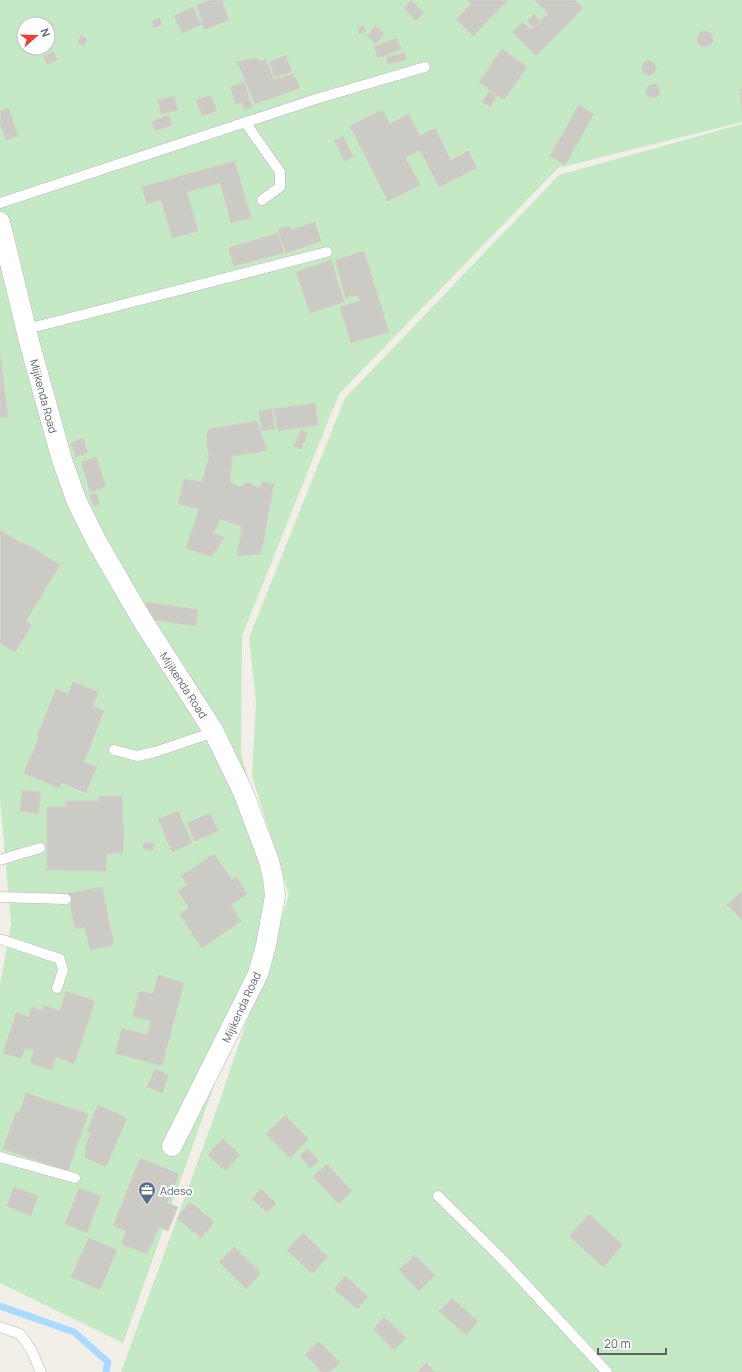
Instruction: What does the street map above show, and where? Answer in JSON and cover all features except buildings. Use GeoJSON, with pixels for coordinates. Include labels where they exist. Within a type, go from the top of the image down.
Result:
{"type":"FeatureCollection","features":[{"type":"Feature","properties":{"kind":"street","name":"Mijikenda Road"},"geometry":{"type":"LineString","coordinates":[[0,222],[62,460],[78,502],[97,542],[141,618],[214,732],[243,792],[274,878],[275,896],[266,945],[258,974],[172,1146]]}},
{"type":"Feature","properties":{"kind":"lane"},"geometry":{"type":"LineString","coordinates":[[0,203],[316,99],[425,67]]}},
{"type":"Feature","properties":{"kind":"lane"},"geometry":{"type":"LineString","coordinates":[[245,122],[280,172],[280,187],[262,200]]}},
{"type":"Feature","properties":{"kind":"lane"},"geometry":{"type":"LineString","coordinates":[[27,329],[327,252]]}},
{"type":"Feature","properties":{"kind":"lane"},"geometry":{"type":"LineString","coordinates":[[114,750],[137,756],[155,752],[214,732]]}},
{"type":"Feature","properties":{"kind":"lane"},"geometry":{"type":"LineString","coordinates":[[0,860],[40,848]]}},
{"type":"Feature","properties":{"kind":"lane"},"geometry":{"type":"LineString","coordinates":[[0,897],[66,899]]}},
{"type":"Feature","properties":{"kind":"lane"},"geometry":{"type":"LineString","coordinates":[[0,940],[60,959],[63,970],[57,988]]}},
{"type":"Feature","properties":{"kind":"lane"},"geometry":{"type":"LineString","coordinates":[[0,1157],[75,1178]]}},
{"type":"Feature","properties":{"kind":"lane"},"geometry":{"type":"LineString","coordinates":[[438,1196],[503,1260],[606,1372]]}},
{"type":"Feature","properties":{"kind":"lane"},"geometry":{"type":"LineString","coordinates":[[0,1327],[20,1334],[31,1349],[40,1372]]}},
{"type":"Feature","properties":{"kind":"green space"},"geometry":{"type":"Polygon","coordinates":[[[0,0],[742,0],[742,122],[558,168],[339,394],[242,636],[241,754],[281,896],[123,1343],[0,1283],[0,985],[11,924],[0,799],[0,0]]]}},
{"type":"Feature","properties":{"kind":"green space"},"geometry":{"type":"Polygon","coordinates":[[[742,124],[742,1372],[121,1372],[218,1106],[289,895],[252,776],[256,702],[249,638],[345,398],[559,175],[742,124]]]}},
{"type":"Feature","properties":{"kind":"waterway"},"geometry":{"type":"LineString","coordinates":[[0,1306],[74,1332],[108,1362],[106,1372]]}},
{"type":"Feature","properties":{"kind":"place","name":"Adeso"},"geometry":{"type":"Point","coordinates":[147,1205]}}]}
